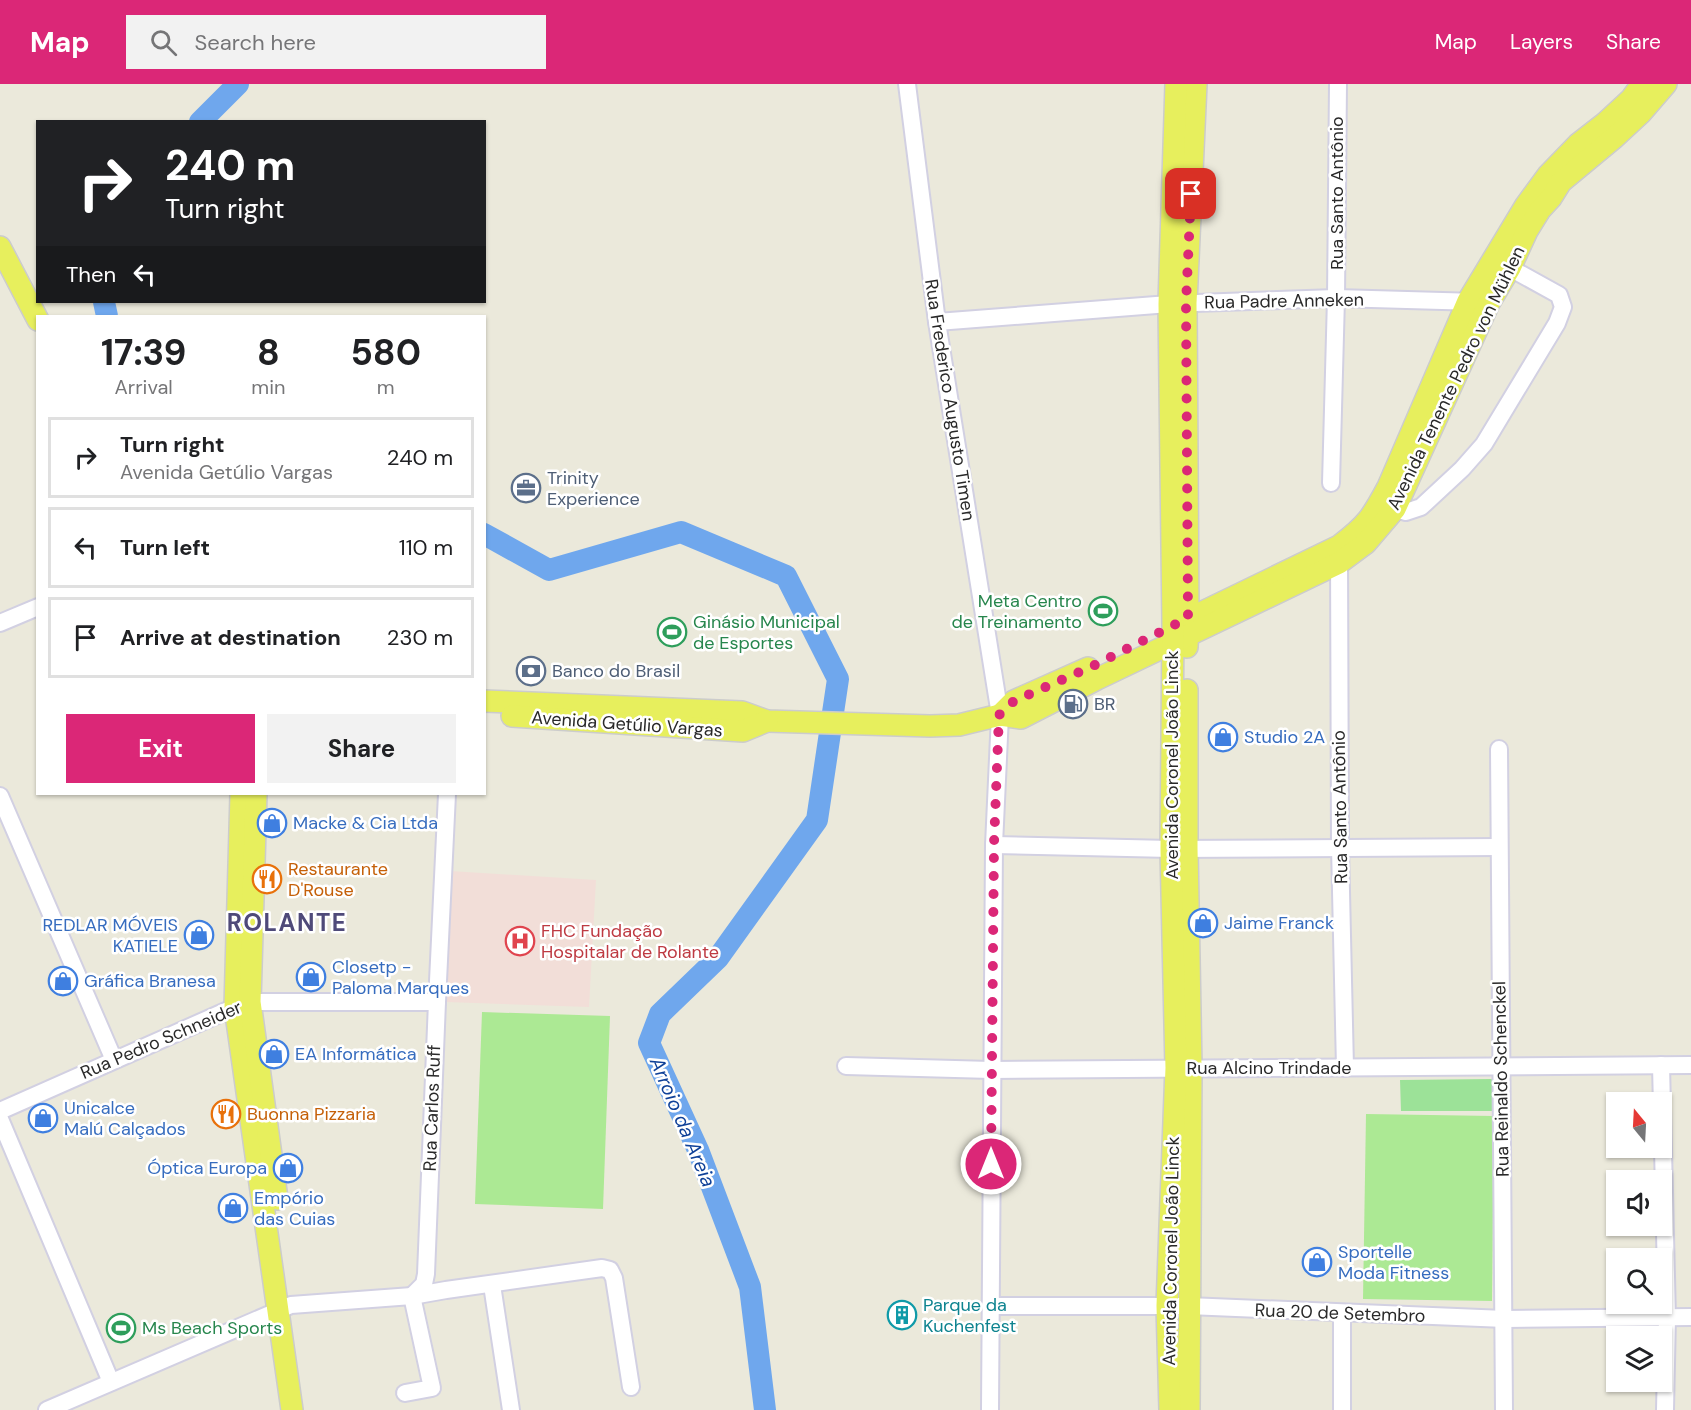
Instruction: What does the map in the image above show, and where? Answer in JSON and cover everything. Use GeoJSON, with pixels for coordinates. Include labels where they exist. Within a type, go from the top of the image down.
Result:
{"type":"FeatureCollection","features":[{"type":"Feature","properties":{"kind":"main road","name":"Avenida Coronel João Linck"},"geometry":{"type":"LineString","coordinates":[[1170,1410],[1178,1306],[1183,1068],[1179,848],[1180,631],[1176,84]]}},
{"type":"Feature","properties":{"kind":"main road","name":"Avenida Coronel João Linck"},"geometry":{"type":"LineString","coordinates":[[1177,303],[1196,84]]}},
{"type":"Feature","properties":{"kind":"main road","name":"Avenida Tenente Pedro von Mühlen"},"geometry":{"type":"LineString","coordinates":[[1339,554],[1366,543],[1385,523],[1388,504],[1468,301],[1526,205],[1548,176],[1578,144],[1631,99],[1642,84]]}},
{"type":"Feature","properties":{"kind":"main road","name":"Avenida Tenente Pedro von Mühlen"},"geometry":{"type":"LineString","coordinates":[[1388,504],[1527,231],[1561,182],[1621,132],[1666,84]]}},
{"type":"Feature","properties":{"kind":"main road"},"geometry":{"type":"LineString","coordinates":[[0,246],[36,317]]}},
{"type":"Feature","properties":{"kind":"main road","name":"Avenida Getúlio Vargas"},"geometry":{"type":"LineString","coordinates":[[486,714],[627,715],[742,712],[767,721],[873,725],[959,725],[999,715],[1021,718],[1094,673],[1339,554]]}},
{"type":"Feature","properties":{"kind":"main road","name":"Avenida Getúlio Vargas"},"geometry":{"type":"LineString","coordinates":[[486,701],[627,715]]}},
{"type":"Feature","properties":{"kind":"main road"},"geometry":{"type":"LineString","coordinates":[[241,795],[242,1004],[294,1377],[292,1410]]}},
{"type":"Feature","properties":{"kind":"main road"},"geometry":{"type":"LineString","coordinates":[[242,1004],[256,795]]}},
{"type":"Feature","properties":{"kind":"main road","name":"Avenida Coronel João Linck"},"geometry":{"type":"LineString","coordinates":[[1178,1306],[1189,1410]]}},
{"type":"Feature","properties":{"kind":"main road"},"geometry":{"type":"LineString","coordinates":[[294,1377],[306,1410]]}},
{"type":"Feature","properties":{"kind":"street","name":"Rua Frederico Augusto Timen"},"geometry":{"type":"LineString","coordinates":[[907,84],[936,322],[999,715],[994,844],[990,1410]]}},
{"type":"Feature","properties":{"kind":"street","name":"Rua Santo Antônio"},"geometry":{"type":"LineString","coordinates":[[1331,483],[1338,84]]}},
{"type":"Feature","properties":{"kind":"street"},"geometry":{"type":"LineString","coordinates":[[1388,504],[1406,512],[1421,507],[1484,444],[1544,347],[1562,312],[1563,302],[1557,293],[1510,268]]}},
{"type":"Feature","properties":{"kind":"street","name":"Rua Padre Anneken"},"geometry":{"type":"LineString","coordinates":[[936,322],[1177,303],[1336,298],[1489,303]]}},
{"type":"Feature","properties":{"kind":"street","name":"Rua Santo Antônio"},"geometry":{"type":"LineString","coordinates":[[1339,554],[1340,847],[1345,1068]]}},
{"type":"Feature","properties":{"kind":"street"},"geometry":{"type":"LineString","coordinates":[[0,623],[36,608]]}},
{"type":"Feature","properties":{"kind":"street","name":"Rua Reinaldo Schenckel"},"geometry":{"type":"LineString","coordinates":[[1499,749],[1504,1410]]}},
{"type":"Feature","properties":{"kind":"street","name":"Rua Carlos Ruff"},"geometry":{"type":"LineString","coordinates":[[412,1296],[424,1284],[426,1274],[436,1002],[447,795]]}},
{"type":"Feature","properties":{"kind":"street"},"geometry":{"type":"LineString","coordinates":[[0,796],[114,1060]]}},
{"type":"Feature","properties":{"kind":"street"},"geometry":{"type":"LineString","coordinates":[[994,844],[1179,848],[1499,847]]}},
{"type":"Feature","properties":{"kind":"street","name":"Rua Pedro Schneider"},"geometry":{"type":"LineString","coordinates":[[0,1111],[242,1004],[436,1002]]}},
{"type":"Feature","properties":{"kind":"street"},"geometry":{"type":"LineString","coordinates":[[1661,1065],[1667,1318],[1665,1410]]}},
{"type":"Feature","properties":{"kind":"street","name":"Rua Alcino Trindade"},"geometry":{"type":"LineString","coordinates":[[846,1066],[992,1070],[1691,1065]]}},
{"type":"Feature","properties":{"kind":"street"},"geometry":{"type":"LineString","coordinates":[[0,1119],[111,1382]]}},
{"type":"Feature","properties":{"kind":"street"},"geometry":{"type":"LineString","coordinates":[[47,1410],[284,1308],[412,1296],[602,1268],[610,1270],[614,1278],[631,1388]]}},
{"type":"Feature","properties":{"kind":"street"},"geometry":{"type":"LineString","coordinates":[[492,1284],[511,1410]]}},
{"type":"Feature","properties":{"kind":"street"},"geometry":{"type":"LineString","coordinates":[[405,1393],[432,1388],[412,1296]]}},
{"type":"Feature","properties":{"kind":"street","name":"Rua 20 de Setembro"},"geometry":{"type":"LineString","coordinates":[[990,1306],[1178,1306],[1504,1319],[1691,1317]]}},
{"type":"Feature","properties":{"kind":"street"},"geometry":{"type":"LineString","coordinates":[[1342,1313],[1342,1410]]}},
{"type":"Feature","properties":{"kind":"shaded area","name":"FHC Fundação Hospitalar de Rolante"},"geometry":{"type":"Polygon","coordinates":[[[450,871],[596,880],[589,1007],[446,1002],[450,871]]]}},
{"type":"Feature","properties":{"kind":"green space"},"geometry":{"type":"Polygon","coordinates":[[[482,1012],[610,1016],[603,1209],[475,1204],[482,1012]]]}},
{"type":"Feature","properties":{"kind":"green space"},"geometry":{"type":"Polygon","coordinates":[[[1492,1079],[1492,1111],[1401,1111],[1400,1080],[1492,1079]]]}},
{"type":"Feature","properties":{"kind":"green space"},"geometry":{"type":"Polygon","coordinates":[[[1366,1114],[1494,1116],[1492,1301],[1363,1299],[1366,1114]]]}},
{"type":"Feature","properties":{"kind":"waterway","name":"Arroio da Areia"},"geometry":{"type":"LineString","coordinates":[[202,120],[238,84]]}},
{"type":"Feature","properties":{"kind":"waterway","name":"Arroio da Areia"},"geometry":{"type":"LineString","coordinates":[[104,303],[107,315]]}},
{"type":"Feature","properties":{"kind":"waterway","name":"Arroio da Areia"},"geometry":{"type":"LineString","coordinates":[[486,535],[549,570],[681,532],[786,576],[838,679],[817,820],[718,958],[660,1014],[649,1043],[698,1150],[750,1287],[765,1410]]}},
{"type":"Feature","properties":{"kind":"place","name":"Trinity Experience"},"geometry":{"type":"Point","coordinates":[526,488]}},
{"type":"Feature","properties":{"kind":"place","name":"Meta Centro de Treinamento"},"geometry":{"type":"Point","coordinates":[1103,611]}},
{"type":"Feature","properties":{"kind":"place","name":"Ginásio Municipal de Esportes"},"geometry":{"type":"Point","coordinates":[672,632]}},
{"type":"Feature","properties":{"kind":"place","name":"Banco do Brasil"},"geometry":{"type":"Point","coordinates":[531,671]}},
{"type":"Feature","properties":{"kind":"place","name":"BR"},"geometry":{"type":"Point","coordinates":[1073,704]}},
{"type":"Feature","properties":{"kind":"place","name":"Studio 2A"},"geometry":{"type":"Point","coordinates":[1223,737]}},
{"type":"Feature","properties":{"kind":"place","name":"Macke & Cia Ltda"},"geometry":{"type":"Point","coordinates":[272,823]}},
{"type":"Feature","properties":{"kind":"place","name":"Restaurante D'Rouse"},"geometry":{"type":"Point","coordinates":[267,879]}},
{"type":"Feature","properties":{"kind":"place","name":"Jaime Franck"},"geometry":{"type":"Point","coordinates":[1203,923]}},
{"type":"Feature","properties":{"kind":"place","name":"REDLAR MÓVEIS KATIELE"},"geometry":{"type":"Point","coordinates":[199,935]}},
{"type":"Feature","properties":{"kind":"place","name":"FHC Fundação Hospitalar de Rolante"},"geometry":{"type":"Point","coordinates":[520,941]}},
{"type":"Feature","properties":{"kind":"place","name":"Closetp - Paloma Marques"},"geometry":{"type":"Point","coordinates":[311,977]}},
{"type":"Feature","properties":{"kind":"place","name":"Gráfica Branesa"},"geometry":{"type":"Point","coordinates":[63,981]}},
{"type":"Feature","properties":{"kind":"place","name":"EA Informática"},"geometry":{"type":"Point","coordinates":[274,1054]}},
{"type":"Feature","properties":{"kind":"place","name":"Buonna Pizzaria"},"geometry":{"type":"Point","coordinates":[226,1114]}},
{"type":"Feature","properties":{"kind":"place","name":"Unicalce Malú Calçados"},"geometry":{"type":"Point","coordinates":[43,1118]}},
{"type":"Feature","properties":{"kind":"place","name":"Óptica Europa"},"geometry":{"type":"Point","coordinates":[288,1168]}},
{"type":"Feature","properties":{"kind":"place","name":"Empório das Cuias"},"geometry":{"type":"Point","coordinates":[233,1208]}},
{"type":"Feature","properties":{"kind":"place","name":"Sportelle Moda Fitness"},"geometry":{"type":"Point","coordinates":[1317,1262]}},
{"type":"Feature","properties":{"kind":"place","name":"Parque da Kuchenfest"},"geometry":{"type":"Point","coordinates":[902,1315]}},
{"type":"Feature","properties":{"kind":"place","name":"Ms Beach Sports"},"geometry":{"type":"Point","coordinates":[121,1328]}},
{"type":"Feature","properties":{"kind":"district","name":"ROLANTE"},"geometry":{"type":"Point","coordinates":[287,923]}},
{"type":"Feature","properties":{"kind":"route"},"geometry":{"type":"LineString","coordinates":[[991,1164],[994,844],[999,715],[1014,701],[1091,667],[1188,618],[1186,303],[1191,194]]}}]}
